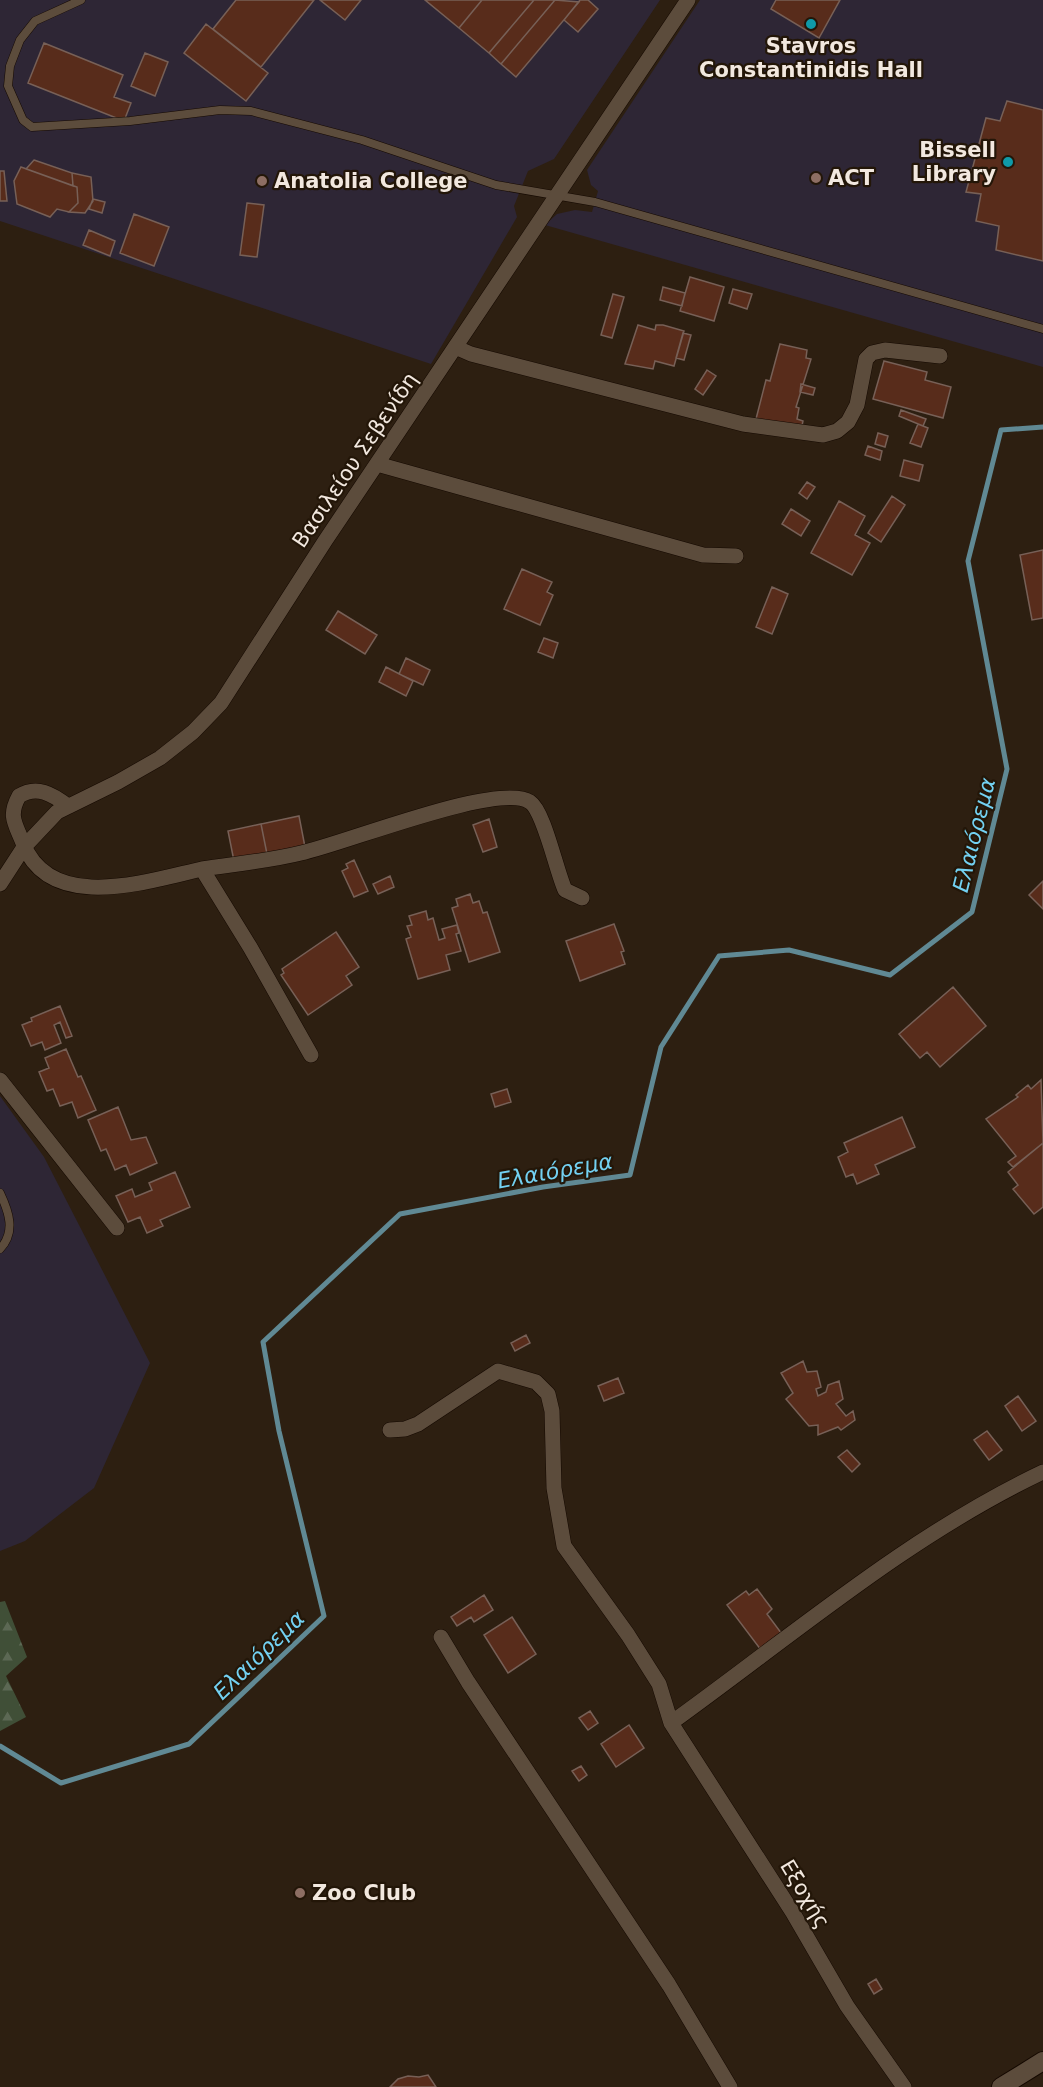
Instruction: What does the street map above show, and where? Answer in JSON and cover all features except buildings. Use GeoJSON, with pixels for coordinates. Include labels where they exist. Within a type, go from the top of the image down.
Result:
{"type":"FeatureCollection","features":[{"type":"Feature","properties":{"kind":"street","name":"Βασιλείου Σεβενίδη"},"geometry":{"type":"LineString","coordinates":[[0,884],[24,847],[48,821],[68,806],[141,770],[181,743],[211,715],[235,684],[377,464],[688,0]]}},
{"type":"Feature","properties":{"kind":"street"},"geometry":{"type":"LineString","coordinates":[[455,347],[471,354],[743,424],[822,435],[837,431],[848,422],[857,405],[866,359],[872,353],[885,350],[940,356]]}},
{"type":"Feature","properties":{"kind":"street"},"geometry":{"type":"LineString","coordinates":[[377,464],[703,555],[736,556]]}},
{"type":"Feature","properties":{"kind":"street"},"geometry":{"type":"LineString","coordinates":[[68,806],[40,790],[19,796],[12,814],[24,847],[51,879],[78,886],[112,888],[202,869],[302,853],[481,799],[519,796],[532,802],[541,816],[556,870],[565,890],[582,898]]}},
{"type":"Feature","properties":{"kind":"street"},"geometry":{"type":"LineString","coordinates":[[202,869],[311,1055]]}},
{"type":"Feature","properties":{"kind":"street"},"geometry":{"type":"LineString","coordinates":[[0,1080],[117,1228]]}},
{"type":"Feature","properties":{"kind":"street","name":"Εξοχής"},"geometry":{"type":"LineString","coordinates":[[390,1430],[405,1429],[418,1424],[498,1371],[536,1382],[548,1395],[552,1411],[554,1488],[564,1546],[628,1635],[659,1684],[671,1723],[793,1912],[848,2006],[904,2087]]}},
{"type":"Feature","properties":{"kind":"street"},"geometry":{"type":"LineString","coordinates":[[671,1723],[880,1569],[991,1499],[1043,1472]]}},
{"type":"Feature","properties":{"kind":"street"},"geometry":{"type":"LineString","coordinates":[[441,1637],[468,1682],[669,1985],[730,2087]]}},
{"type":"Feature","properties":{"kind":"street"},"geometry":{"type":"LineString","coordinates":[[1001,2087],[1043,2061]]}},
{"type":"Feature","properties":{"kind":"lane"},"geometry":{"type":"LineString","coordinates":[[81,0],[69,2],[31,25],[20,40],[8,70],[8,86],[23,120],[32,127],[60,127],[245,110],[362,140],[496,185],[595,202],[1043,329]]}},
{"type":"Feature","properties":{"kind":"lane"},"geometry":{"type":"LineString","coordinates":[[0,1192],[8,1209],[10,1232],[0,1249]]}},
{"type":"Feature","properties":{"kind":"shaded area","name":"Anatolia College"},"geometry":{"type":"Polygon","coordinates":[[[0,0],[660,0],[554,159],[528,171],[514,206],[517,217],[431,364],[0,221],[0,0]]]}},
{"type":"Feature","properties":{"kind":"shaded area","name":"ACT"},"geometry":{"type":"Polygon","coordinates":[[[700,0],[1043,0],[1043,367],[545,225],[557,214],[575,210],[592,212],[598,191],[591,185],[587,170],[700,0]]]}},
{"type":"Feature","properties":{"kind":"shaded area"},"geometry":{"type":"Polygon","coordinates":[[[0,1096],[44,1157],[150,1363],[94,1488],[25,1541],[0,1551],[0,1096]]]}},
{"type":"Feature","properties":{"kind":"green space"},"geometry":{"type":"Polygon","coordinates":[[[5,1601],[27,1657],[6,1676],[26,1717],[0,1731],[0,1602],[5,1601]]]}},
{"type":"Feature","properties":{"kind":"waterway","name":"Ελαιόρεμα"},"geometry":{"type":"LineString","coordinates":[[0,1746],[61,1783],[189,1744],[324,1616],[279,1431],[263,1342],[400,1214],[543,1187],[630,1175],[661,1047],[719,956],[789,950],[890,975],[972,912],[1007,769],[968,561],[1001,430],[1043,427]]}},
{"type":"Feature","properties":{"kind":"place","name":"Stavros Constantinidis Hall"},"geometry":{"type":"Point","coordinates":[811,24]}},
{"type":"Feature","properties":{"kind":"place","name":"Bissell Library"},"geometry":{"type":"Point","coordinates":[1008,162]}},
{"type":"Feature","properties":{"kind":"place","name":"ACT"},"geometry":{"type":"Point","coordinates":[816,178]}},
{"type":"Feature","properties":{"kind":"place","name":"Anatolia College"},"geometry":{"type":"Point","coordinates":[262,181]}},
{"type":"Feature","properties":{"kind":"place","name":"Zoo Club"},"geometry":{"type":"Point","coordinates":[300,1893]}}]}
